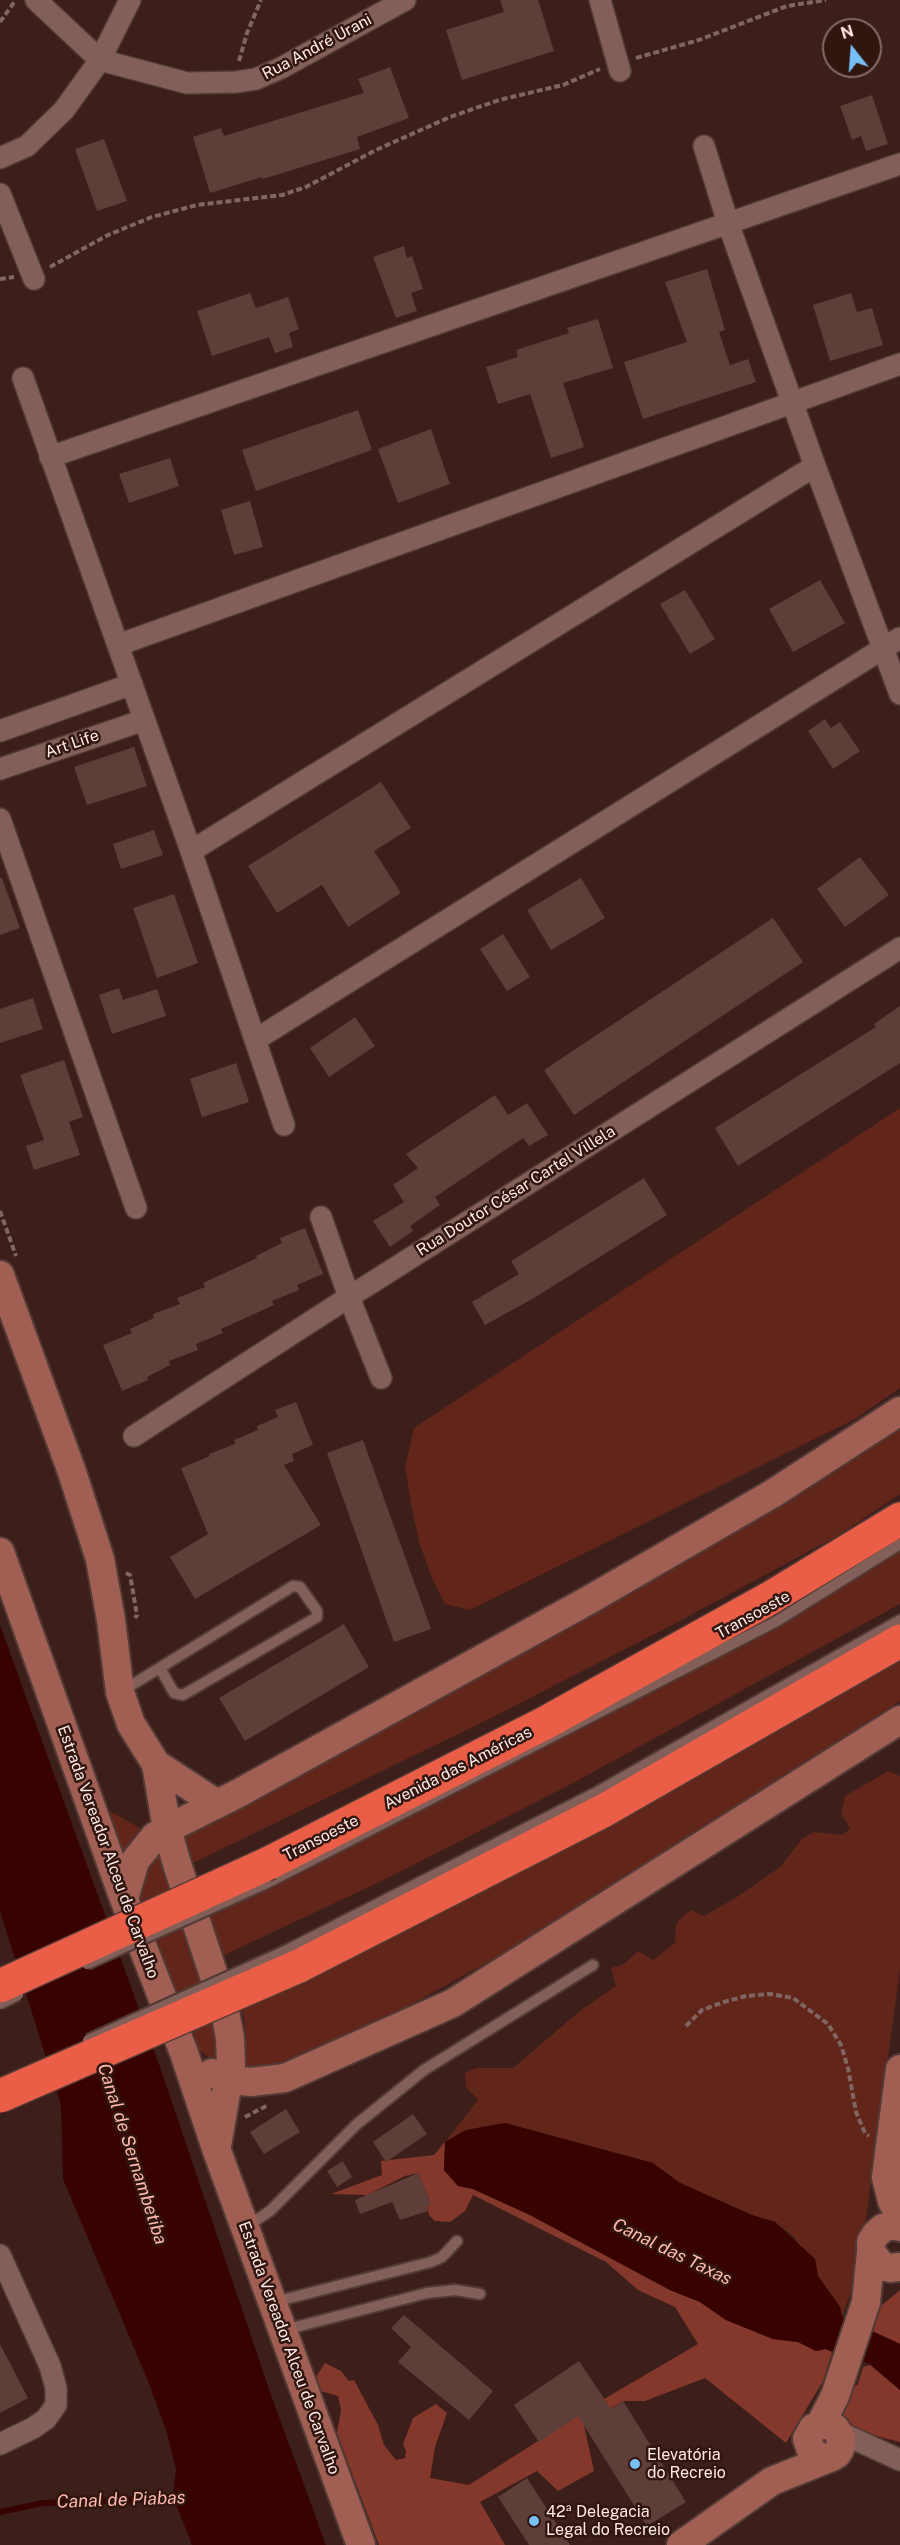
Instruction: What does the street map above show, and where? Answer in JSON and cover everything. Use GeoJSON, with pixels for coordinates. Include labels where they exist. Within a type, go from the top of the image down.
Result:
{"type":"FeatureCollection","features":[{"type":"Feature","properties":{"kind":"highway","name":"Avenida das Américas"},"geometry":{"type":"LineString","coordinates":[[0,1986],[268,1873],[555,1718],[770,1598],[900,1519]]}},
{"type":"Feature","properties":{"kind":"highway"},"geometry":{"type":"LineString","coordinates":[[0,2096],[293,1958],[460,1886],[603,1811],[900,1641]]}},
{"type":"Feature","properties":{"kind":"street","name":"Rua André Urani"},"geometry":{"type":"LineString","coordinates":[[36,0],[100,60],[186,83],[236,82],[256,79],[281,68],[405,0]]}},
{"type":"Feature","properties":{"kind":"street"},"geometry":{"type":"LineString","coordinates":[[0,158],[27,147],[64,110],[100,60],[130,0]]}},
{"type":"Feature","properties":{"kind":"street"},"geometry":{"type":"LineString","coordinates":[[600,0],[619,67]]}},
{"type":"Feature","properties":{"kind":"street"},"geometry":{"type":"LineString","coordinates":[[704,146],[728,223],[815,466],[892,643],[900,694]]}},
{"type":"Feature","properties":{"kind":"street"},"geometry":{"type":"LineString","coordinates":[[50,457],[900,164]]}},
{"type":"Feature","properties":{"kind":"street"},"geometry":{"type":"LineString","coordinates":[[0,194],[33,276]]}},
{"type":"Feature","properties":{"kind":"street"},"geometry":{"type":"LineString","coordinates":[[118,645],[900,364]]}},
{"type":"Feature","properties":{"kind":"street"},"geometry":{"type":"LineString","coordinates":[[23,378],[191,851],[284,1125]]}},
{"type":"Feature","properties":{"kind":"street"},"geometry":{"type":"LineString","coordinates":[[191,851],[815,466]]}},
{"type":"Feature","properties":{"kind":"street"},"geometry":{"type":"LineString","coordinates":[[255,1040],[892,643]]}},
{"type":"Feature","properties":{"kind":"street"},"geometry":{"type":"LineString","coordinates":[[0,731],[132,684]]}},
{"type":"Feature","properties":{"kind":"street","name":"Art Life"},"geometry":{"type":"LineString","coordinates":[[0,769],[144,720]]}},
{"type":"Feature","properties":{"kind":"street"},"geometry":{"type":"LineString","coordinates":[[0,819],[136,1209]]}},
{"type":"Feature","properties":{"kind":"street","name":"Rua Doutor César Cartel Villela"},"geometry":{"type":"LineString","coordinates":[[134,1436],[900,948]]}},
{"type":"Feature","properties":{"kind":"street"},"geometry":{"type":"LineString","coordinates":[[321,1217],[381,1378]]}},
{"type":"Feature","properties":{"kind":"street"},"geometry":{"type":"LineString","coordinates":[[0,1275],[72,1472],[100,1559],[111,1620],[120,1692],[131,1724],[156,1764],[167,1828],[224,2006],[231,2038],[230,2080],[218,2142]]}},
{"type":"Feature","properties":{"kind":"street"},"geometry":{"type":"LineString","coordinates":[[124,1899],[135,1861],[155,1836],[167,1828],[217,1804],[589,1600],[772,1494],[900,1411]]}},
{"type":"Feature","properties":{"kind":"street","name":"Estrada Vereador Alceu de Carvalho"},"geometry":{"type":"LineString","coordinates":[[0,1552],[124,1899],[218,2142],[246,2227],[361,2545]]}},
{"type":"Feature","properties":{"kind":"street"},"geometry":{"type":"LineString","coordinates":[[218,2142],[244,2103],[285,2078],[453,2003],[900,1720]]}},
{"type":"Feature","properties":{"kind":"street"},"geometry":{"type":"LineString","coordinates":[[156,1764],[217,1804]]}},
{"type":"Feature","properties":{"kind":"street"},"geometry":{"type":"LineString","coordinates":[[184,2053],[202,2068],[230,2080],[251,2082],[285,2078]]}},
{"type":"Feature","properties":{"kind":"street"},"geometry":{"type":"LineString","coordinates":[[900,2070],[886,2177],[892,2201],[900,2216]]}},
{"type":"Feature","properties":{"kind":"street"},"geometry":{"type":"LineString","coordinates":[[681,2545],[826,2440],[838,2386],[862,2312],[871,2242],[883,2228],[892,2225],[900,2227]]}},
{"type":"Feature","properties":{"kind":"street"},"geometry":{"type":"LineString","coordinates":[[871,2252],[882,2266],[900,2267]]}},
{"type":"Feature","properties":{"kind":"street"},"geometry":{"type":"LineString","coordinates":[[0,2255],[50,2366],[56,2388],[56,2405],[46,2419],[0,2445]]}},
{"type":"Feature","properties":{"kind":"street"},"geometry":{"type":"LineString","coordinates":[[862,2312],[900,2267]]}},
{"type":"Feature","properties":{"kind":"street"},"geometry":{"type":"LineString","coordinates":[[826,2440],[893,2458]]}},
{"type":"Feature","properties":{"kind":"lane","name":"Transoeste"},"geometry":{"type":"LineString","coordinates":[[75,1970],[777,1621],[900,1544]]}},
{"type":"Feature","properties":{"kind":"lane"},"geometry":{"type":"LineString","coordinates":[[120,1692],[292,1586],[300,1587],[317,1611],[317,1617],[183,1695],[174,1693],[160,1668]]}},
{"type":"Feature","properties":{"kind":"lane"},"geometry":{"type":"LineString","coordinates":[[74,2046],[293,1958],[595,1793],[900,1620]]}},
{"type":"Feature","properties":{"kind":"lane"},"geometry":{"type":"LineString","coordinates":[[246,2227],[270,2211],[357,2124],[424,2070],[593,1965]]}},
{"type":"Feature","properties":{"kind":"lane"},"geometry":{"type":"LineString","coordinates":[[0,2004],[32,1989]]}},
{"type":"Feature","properties":{"kind":"lane"},"geometry":{"type":"LineString","coordinates":[[273,2302],[431,2262],[442,2257],[457,2241]]}},
{"type":"Feature","properties":{"kind":"lane"},"geometry":{"type":"LineString","coordinates":[[284,2331],[427,2293],[455,2290],[480,2294]]}},
{"type":"Feature","properties":{"kind":"path"},"geometry":{"type":"LineString","coordinates":[[0,22],[16,0]]}},
{"type":"Feature","properties":{"kind":"path"},"geometry":{"type":"LineString","coordinates":[[236,82],[240,53],[261,0]]}},
{"type":"Feature","properties":{"kind":"path"},"geometry":{"type":"LineString","coordinates":[[0,279],[33,276],[90,244],[132,224],[197,205],[265,198],[306,187],[376,150],[450,117],[500,100],[563,85],[619,67],[699,40],[779,8],[826,0]]}},
{"type":"Feature","properties":{"kind":"path"},"geometry":{"type":"LineString","coordinates":[[686,2026],[702,2010],[746,1996],[771,1994],[793,1998],[828,2024],[841,2045],[848,2068],[856,2112],[865,2133],[889,2149]]}},
{"type":"Feature","properties":{"kind":"shaded area"},"geometry":{"type":"Polygon","coordinates":[[[900,1108],[900,1388],[855,1419],[470,1610],[445,1604],[432,1578],[419,1542],[411,1504],[405,1467],[414,1428],[900,1108]]]}},
{"type":"Feature","properties":{"kind":"shaded area"},"geometry":{"type":"Polygon","coordinates":[[[900,1428],[900,1494],[839,1535],[676,1623],[489,1719],[189,1865],[172,1833],[251,1797],[410,1717],[505,1659],[807,1487],[900,1428]]]}},
{"type":"Feature","properties":{"kind":"shaded area"},"geometry":{"type":"Polygon","coordinates":[[[900,1547],[900,1604],[573,1783],[388,1878],[222,1956],[209,1914],[513,1762],[900,1547]]]}},
{"type":"Feature","properties":{"kind":"shaded area"},"geometry":{"type":"Polygon","coordinates":[[[900,1651],[900,1701],[677,1844],[497,1957],[403,2009],[281,2068],[242,2072],[246,2041],[244,2018],[236,1999],[900,1651]]]}},
{"type":"Feature","properties":{"kind":"shaded area"},"geometry":{"type":"Polygon","coordinates":[[[888,1771],[900,1776],[900,1970],[859,2269],[842,2317],[840,2307],[818,2276],[815,2259],[801,2248],[794,2237],[775,2222],[752,2215],[680,2183],[653,2163],[505,2123],[466,2130],[445,2142],[478,2100],[466,2087],[465,2073],[476,2068],[513,2068],[581,2010],[616,1986],[611,1968],[624,1964],[638,1951],[653,1960],[675,1943],[676,1924],[684,1915],[692,1910],[704,1916],[737,1897],[780,1867],[802,1839],[814,1832],[843,1835],[850,1828],[841,1814],[845,1796],[888,1771]]]}},
{"type":"Feature","properties":{"kind":"shaded area"},"geometry":{"type":"Polygon","coordinates":[[[99,1805],[140,1828],[120,1860],[99,1805]]]}},
{"type":"Feature","properties":{"kind":"shaded area"},"geometry":{"type":"Polygon","coordinates":[[[156,1844],[218,2010],[222,2066],[197,2049],[163,1974],[139,1897],[145,1855],[156,1844]]]}},
{"type":"Feature","properties":{"kind":"shaded area"},"geometry":{"type":"Polygon","coordinates":[[[445,2142],[444,2170],[458,2186],[473,2189],[530,2215],[670,2290],[700,2302],[726,2320],[773,2339],[798,2342],[816,2351],[825,2349],[832,2352],[823,2381],[786,2443],[705,2378],[645,2401],[623,2401],[584,2425],[594,2471],[558,2491],[537,2471],[480,2502],[505,2545],[379,2545],[337,2433],[341,2410],[338,2396],[317,2390],[316,2377],[325,2363],[341,2371],[349,2381],[354,2380],[378,2425],[384,2445],[396,2460],[405,2458],[406,2451],[403,2444],[413,2418],[436,2404],[447,2413],[435,2447],[430,2478],[469,2485],[604,2399],[698,2344],[675,2307],[638,2290],[606,2262],[473,2195],[465,2211],[450,2222],[435,2221],[429,2215],[427,2206],[431,2204],[418,2173],[405,2176],[367,2195],[331,2194],[382,2175],[381,2161],[434,2155],[445,2142]]]}},
{"type":"Feature","properties":{"kind":"shaded area"},"geometry":{"type":"Polygon","coordinates":[[[900,2290],[900,2344],[870,2330],[875,2311],[900,2290]]]}},
{"type":"Feature","properties":{"kind":"shaded area"},"geometry":{"type":"Polygon","coordinates":[[[870,2365],[900,2390],[900,2442],[848,2429],[842,2414],[848,2393],[858,2384],[863,2367],[870,2365]]]}},
{"type":"Feature","properties":{"kind":"water","name":"Canal de Sernambetiba"},"geometry":{"type":"Polygon","coordinates":[[[0,1625],[160,2067],[270,2392],[326,2545],[192,2545],[173,2497],[176,2469],[167,2433],[148,2381],[63,2179],[61,2105],[0,1911],[0,1625]]]}},
{"type":"Feature","properties":{"kind":"water","name":"Canal das Taxas"},"geometry":{"type":"Polygon","coordinates":[[[505,2123],[653,2163],[680,2183],[752,2215],[775,2222],[815,2259],[818,2276],[840,2307],[842,2317],[900,2344],[900,2390],[870,2364],[825,2349],[816,2351],[798,2342],[773,2339],[726,2320],[700,2302],[670,2290],[530,2215],[473,2189],[458,2186],[444,2170],[445,2142],[466,2130],[505,2123]]]}},
{"type":"Feature","properties":{"kind":"building"},"geometry":{"type":"Polygon","coordinates":[[[500,0],[538,0],[554,51],[462,80],[446,30],[504,12],[500,0]]]}},
{"type":"Feature","properties":{"kind":"building"},"geometry":{"type":"Polygon","coordinates":[[[390,67],[409,118],[357,137],[360,149],[210,193],[193,137],[221,128],[224,136],[364,93],[358,79],[390,67]]]}},
{"type":"Feature","properties":{"kind":"building"},"geometry":{"type":"Polygon","coordinates":[[[872,95],[888,144],[866,151],[861,136],[852,140],[840,106],[872,95]]]}},
{"type":"Feature","properties":{"kind":"building"},"geometry":{"type":"Polygon","coordinates":[[[104,139],[127,201],[97,211],[75,149],[104,139]]]}},
{"type":"Feature","properties":{"kind":"building"},"geometry":{"type":"Polygon","coordinates":[[[404,246],[407,258],[412,256],[423,289],[411,293],[417,311],[396,318],[373,257],[404,246]]]}},
{"type":"Feature","properties":{"kind":"building"},"geometry":{"type":"Polygon","coordinates":[[[707,269],[725,330],[719,332],[730,365],[748,359],[756,382],[643,419],[624,362],[687,342],[665,282],[707,269]]]}},
{"type":"Feature","properties":{"kind":"building"},"geometry":{"type":"Polygon","coordinates":[[[250,293],[256,308],[288,297],[299,329],[289,333],[293,347],[275,353],[269,337],[212,356],[197,311],[250,293]]]}},
{"type":"Feature","properties":{"kind":"building"},"geometry":{"type":"Polygon","coordinates":[[[851,293],[857,312],[872,308],[883,345],[830,361],[813,305],[851,293]]]}},
{"type":"Feature","properties":{"kind":"building"},"geometry":{"type":"Polygon","coordinates":[[[598,319],[613,368],[563,383],[584,447],[551,458],[530,394],[498,404],[486,367],[518,357],[516,350],[569,333],[567,328],[598,319]]]}},
{"type":"Feature","properties":{"kind":"building"},"geometry":{"type":"Polygon","coordinates":[[[358,410],[372,450],[256,491],[242,450],[358,410]]]}},
{"type":"Feature","properties":{"kind":"building"},"geometry":{"type":"Polygon","coordinates":[[[431,429],[450,484],[398,503],[378,449],[431,429]]]}},
{"type":"Feature","properties":{"kind":"building"},"geometry":{"type":"Polygon","coordinates":[[[170,458],[179,486],[129,503],[119,474],[170,458]]]}},
{"type":"Feature","properties":{"kind":"building"},"geometry":{"type":"Polygon","coordinates":[[[250,501],[263,547],[234,555],[221,510],[250,501]]]}},
{"type":"Feature","properties":{"kind":"building"},"geometry":{"type":"Polygon","coordinates":[[[820,580],[845,623],[793,652],[769,609],[820,580]]]}},
{"type":"Feature","properties":{"kind":"building"},"geometry":{"type":"Polygon","coordinates":[[[685,590],[715,639],[690,654],[660,604],[685,590]]]}},
{"type":"Feature","properties":{"kind":"building"},"geometry":{"type":"Polygon","coordinates":[[[825,719],[831,728],[840,722],[860,751],[833,769],[808,731],[825,719]]]}},
{"type":"Feature","properties":{"kind":"building"},"geometry":{"type":"Polygon","coordinates":[[[134,747],[147,786],[87,805],[74,767],[134,747]]]}},
{"type":"Feature","properties":{"kind":"building"},"geometry":{"type":"Polygon","coordinates":[[[381,782],[411,828],[374,851],[401,893],[348,927],[322,885],[277,913],[248,866],[381,782]]]}},
{"type":"Feature","properties":{"kind":"building"},"geometry":{"type":"Polygon","coordinates":[[[154,830],[163,855],[121,869],[113,844],[154,830]]]}},
{"type":"Feature","properties":{"kind":"building"},"geometry":{"type":"Polygon","coordinates":[[[860,857],[889,895],[845,927],[817,889],[860,857]]]}},
{"type":"Feature","properties":{"kind":"building"},"geometry":{"type":"Polygon","coordinates":[[[0,878],[2,878],[20,928],[0,935],[0,878]]]}},
{"type":"Feature","properties":{"kind":"building"},"geometry":{"type":"Polygon","coordinates":[[[581,878],[605,918],[551,950],[527,910],[581,878]]]}},
{"type":"Feature","properties":{"kind":"building"},"geometry":{"type":"Polygon","coordinates":[[[174,894],[198,963],[157,978],[133,908],[174,894]]]}},
{"type":"Feature","properties":{"kind":"building"},"geometry":{"type":"Polygon","coordinates":[[[773,918],[803,962],[574,1115],[544,1070],[773,918]]]}},
{"type":"Feature","properties":{"kind":"building"},"geometry":{"type":"Polygon","coordinates":[[[503,934],[530,977],[507,991],[480,949],[503,934]]]}},
{"type":"Feature","properties":{"kind":"building"},"geometry":{"type":"Polygon","coordinates":[[[119,988],[123,1000],[157,989],[166,1016],[112,1034],[99,995],[119,988]]]}},
{"type":"Feature","properties":{"kind":"building"},"geometry":{"type":"Polygon","coordinates":[[[33,998],[43,1029],[0,1043],[0,1009],[33,998]]]}},
{"type":"Feature","properties":{"kind":"building"},"geometry":{"type":"Polygon","coordinates":[[[900,1006],[900,1063],[738,1166],[715,1128],[876,1027],[874,1024],[900,1006]]]}},
{"type":"Feature","properties":{"kind":"building"},"geometry":{"type":"Polygon","coordinates":[[[355,1017],[375,1046],[329,1077],[310,1048],[355,1017]]]}},
{"type":"Feature","properties":{"kind":"building"},"geometry":{"type":"Polygon","coordinates":[[[64,1060],[83,1117],[69,1122],[80,1155],[34,1170],[26,1146],[44,1140],[20,1075],[64,1060]]]}},
{"type":"Feature","properties":{"kind":"building"},"geometry":{"type":"Polygon","coordinates":[[[236,1063],[249,1102],[202,1117],[190,1079],[236,1063]]]}},
{"type":"Feature","properties":{"kind":"building"},"geometry":{"type":"Polygon","coordinates":[[[495,1095],[508,1115],[527,1103],[548,1135],[529,1146],[523,1138],[435,1197],[440,1205],[410,1226],[413,1231],[390,1247],[373,1221],[404,1202],[393,1185],[418,1168],[406,1154],[495,1095]]]}},
{"type":"Feature","properties":{"kind":"building"},"geometry":{"type":"Polygon","coordinates":[[[644,1178],[667,1215],[534,1298],[485,1325],[472,1302],[519,1274],[511,1261],[644,1178]]]}},
{"type":"Feature","properties":{"kind":"building"},"geometry":{"type":"Polygon","coordinates":[[[305,1228],[323,1274],[297,1285],[299,1290],[272,1301],[274,1305],[221,1329],[223,1333],[196,1344],[198,1350],[169,1361],[170,1365],[147,1377],[148,1380],[122,1391],[103,1345],[132,1333],[130,1329],[154,1318],[153,1314],[180,1304],[177,1298],[205,1287],[203,1283],[257,1258],[256,1256],[282,1243],[280,1238],[305,1228]]]}},
{"type":"Feature","properties":{"kind":"building"},"geometry":{"type":"Polygon","coordinates":[[[296,1402],[313,1445],[292,1454],[294,1461],[284,1465],[321,1525],[195,1599],[170,1557],[208,1534],[181,1468],[235,1444],[234,1440],[258,1430],[257,1426],[278,1417],[275,1410],[296,1402]]]}},
{"type":"Feature","properties":{"kind":"building"},"geometry":{"type":"Polygon","coordinates":[[[363,1440],[431,1629],[394,1642],[327,1453],[363,1440]]]}},
{"type":"Feature","properties":{"kind":"building"},"geometry":{"type":"Polygon","coordinates":[[[344,1624],[369,1667],[245,1741],[219,1698],[344,1624]]]}},
{"type":"Feature","properties":{"kind":"building"},"geometry":{"type":"Polygon","coordinates":[[[286,2109],[300,2132],[264,2154],[250,2132],[286,2109]]]}},
{"type":"Feature","properties":{"kind":"building"},"geometry":{"type":"Polygon","coordinates":[[[413,2114],[427,2134],[386,2162],[373,2142],[413,2114]]]}},
{"type":"Feature","properties":{"kind":"building"},"geometry":{"type":"Polygon","coordinates":[[[343,2161],[352,2177],[337,2187],[327,2171],[343,2161]]]}},
{"type":"Feature","properties":{"kind":"building"},"geometry":{"type":"Polygon","coordinates":[[[418,2173],[431,2204],[427,2206],[428,2211],[400,2220],[392,2202],[360,2214],[355,2200],[418,2173]]]}},
{"type":"Feature","properties":{"kind":"building"},"geometry":{"type":"Polygon","coordinates":[[[404,2315],[493,2391],[469,2420],[398,2362],[411,2347],[391,2328],[404,2315]]]}},
{"type":"Feature","properties":{"kind":"building"},"geometry":{"type":"Polygon","coordinates":[[[0,2344],[28,2398],[0,2413],[0,2344]]]}},
{"type":"Feature","properties":{"kind":"building"},"geometry":{"type":"Polygon","coordinates":[[[579,2361],[611,2409],[623,2401],[686,2502],[647,2526],[578,2416],[539,2442],[514,2405],[579,2361]]]}},
{"type":"Feature","properties":{"kind":"building","name":"42ª Delegacia Legal do Recreio"},"geometry":{"type":"Polygon","coordinates":[[[527,2478],[570,2545],[529,2545],[498,2497],[527,2478]]]}},
{"type":"Feature","properties":{"kind":"waterway","name":"Canal de Piabas"},"geometry":{"type":"LineString","coordinates":[[0,2512],[43,2503],[181,2498]]}},
{"type":"Feature","properties":{"kind":"place","name":"Elevatória do Recreio"},"geometry":{"type":"Point","coordinates":[635,2464]}},
{"type":"Feature","properties":{"kind":"place","name":"42ª Delegacia Legal do Recreio"},"geometry":{"type":"Point","coordinates":[534,2521]}}]}
